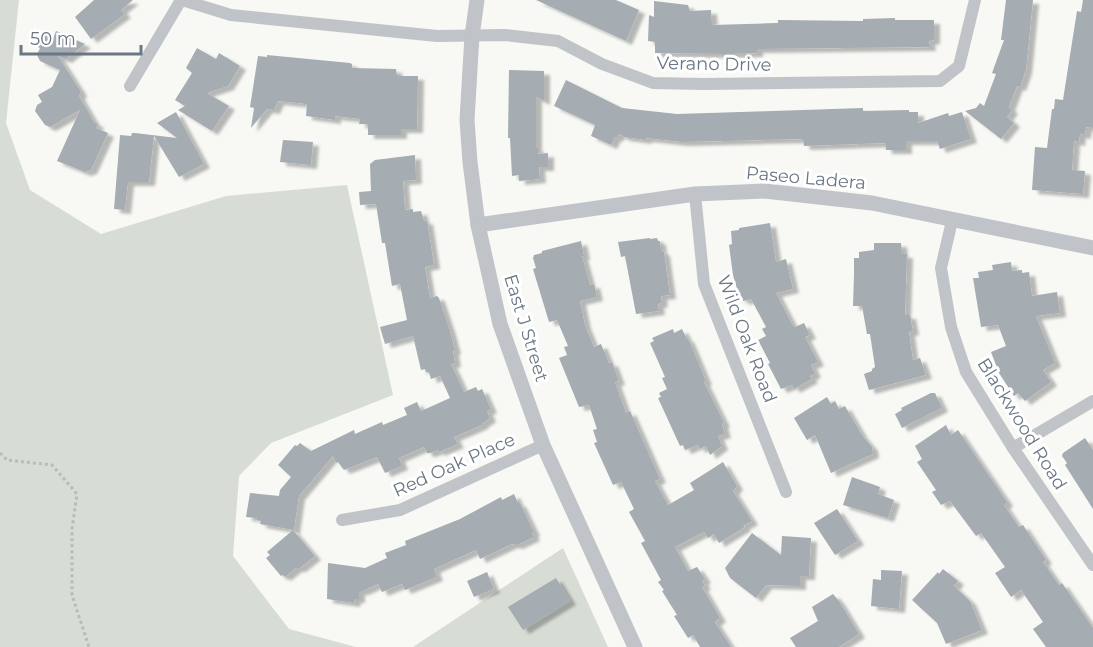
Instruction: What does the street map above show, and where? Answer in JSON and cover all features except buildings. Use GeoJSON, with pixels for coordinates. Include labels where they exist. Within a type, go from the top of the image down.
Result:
{"type":"FeatureCollection","features":[{"type":"Feature","properties":{"kind":"street","name":"Verano Drive"},"geometry":{"type":"LineString","coordinates":[[181,0],[231,15],[437,36],[506,35],[558,41],[602,64],[653,83],[704,84],[940,81],[959,66],[975,0]]}},
{"type":"Feature","properties":{"kind":"street"},"geometry":{"type":"LineString","coordinates":[[130,86],[181,0]]}},
{"type":"Feature","properties":{"kind":"street","name":"East J Street"},"geometry":{"type":"LineString","coordinates":[[477,0],[472,36],[467,120],[478,225],[500,324],[543,445],[635,647]]}},
{"type":"Feature","properties":{"kind":"street","name":"Paseo Ladera"},"geometry":{"type":"LineString","coordinates":[[478,225],[695,194],[765,191],[872,203],[1093,248]]}},
{"type":"Feature","properties":{"kind":"street","name":"Wild Oak Road"},"geometry":{"type":"LineString","coordinates":[[695,194],[704,284],[786,492]]}},
{"type":"Feature","properties":{"kind":"street","name":"Blackwood Road"},"geometry":{"type":"LineString","coordinates":[[952,221],[941,268],[951,327],[966,372],[1013,448],[1093,565]]}},
{"type":"Feature","properties":{"kind":"street"},"geometry":{"type":"LineString","coordinates":[[1013,448],[1093,401]]}},
{"type":"Feature","properties":{"kind":"street","name":"Red Oak Place"},"geometry":{"type":"LineString","coordinates":[[342,520],[400,510],[543,445]]}},
{"type":"Feature","properties":{"kind":"path"},"geometry":{"type":"LineString","coordinates":[[0,453],[7,460],[52,465],[77,494],[72,530],[72,595],[89,647]]}},
{"type":"Feature","properties":{"kind":"shaded area"},"geometry":{"type":"Polygon","coordinates":[[[0,0],[19,0],[6,123],[30,190],[101,234],[226,196],[347,185],[393,395],[271,443],[239,476],[233,556],[289,629],[356,647],[0,647],[0,0]]]}},
{"type":"Feature","properties":{"kind":"shaded area"},"geometry":{"type":"Polygon","coordinates":[[[563,548],[608,647],[413,647],[563,548]]]}}]}
